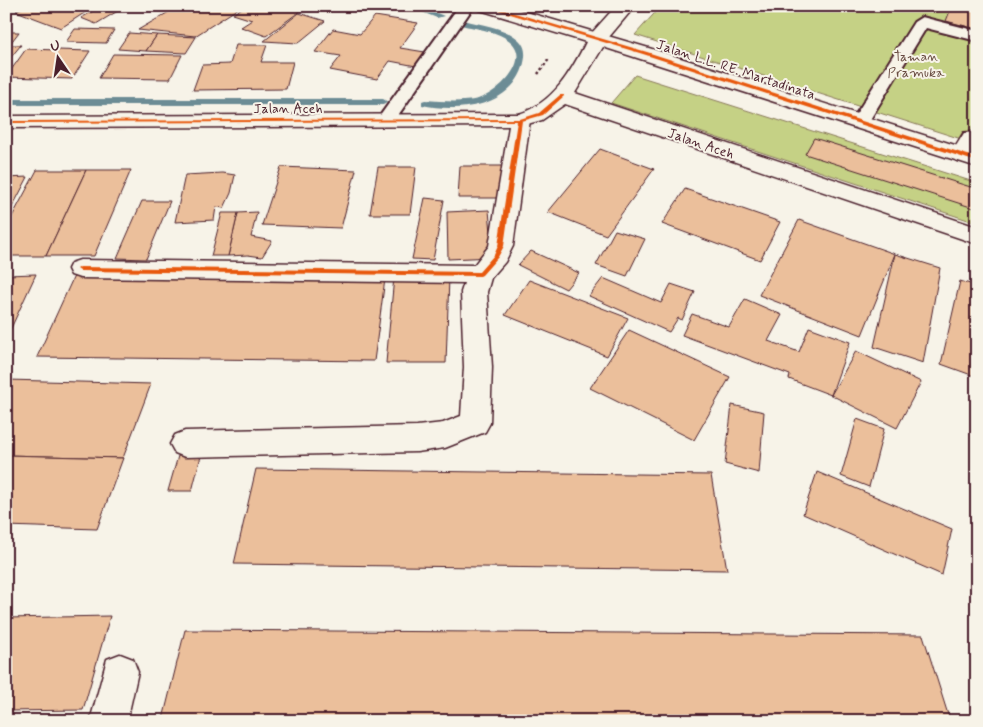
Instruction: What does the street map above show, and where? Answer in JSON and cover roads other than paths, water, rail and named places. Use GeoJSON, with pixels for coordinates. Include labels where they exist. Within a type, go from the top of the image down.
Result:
{"type":"FeatureCollection","features":[{"type":"Feature","properties":{"kind":"main road","name":"Jalan L.L. RE. Martadinata"},"geometry":{"type":"LineString","coordinates":[[486,6],[598,39],[968,157]]}},
{"type":"Feature","properties":{"kind":"main road"},"geometry":{"type":"LineString","coordinates":[[562,96],[585,66],[598,39],[626,6]]}},
{"type":"Feature","properties":{"kind":"main road","name":"Jalan Aceh"},"geometry":{"type":"LineString","coordinates":[[6,122],[520,120],[541,114],[562,96],[977,236]]}},
{"type":"Feature","properties":{"kind":"main road"},"geometry":{"type":"LineString","coordinates":[[185,444],[417,439],[445,435],[475,423],[478,368],[474,292],[480,274],[496,256],[501,246],[520,120]]}},
{"type":"Feature","properties":{"kind":"main road"},"geometry":{"type":"LineString","coordinates":[[80,269],[480,274]]}},
{"type":"Feature","properties":{"kind":"main road"},"geometry":{"type":"LineString","coordinates":[[108,721],[120,672]]}},
{"type":"Feature","properties":{"kind":"lane"},"geometry":{"type":"LineString","coordinates":[[386,120],[467,6]]}},
{"type":"Feature","properties":{"kind":"lane"},"geometry":{"type":"LineString","coordinates":[[860,122],[922,22],[977,36]]}},
{"type":"Feature","properties":{"kind":"lane"},"geometry":{"type":"LineString","coordinates":[[968,157],[970,137],[977,137]]}},
{"type":"Feature","properties":{"kind":"waterway"},"geometry":{"type":"LineString","coordinates":[[411,6],[440,16]]}},
{"type":"Feature","properties":{"kind":"waterway"},"geometry":{"type":"LineString","coordinates":[[561,6],[567,6]]}},
{"type":"Feature","properties":{"kind":"waterway"},"geometry":{"type":"LineString","coordinates":[[425,103],[464,104],[487,99],[505,88],[517,71],[521,58],[521,49],[516,41],[498,32],[464,23]]}},
{"type":"Feature","properties":{"kind":"waterway"},"geometry":{"type":"LineString","coordinates":[[6,102],[383,102]]}},
{"type":"Feature","properties":{"kind":"park label","name":"Taman Pramuka"},"geometry":{"type":"Point","coordinates":[916,64]}}]}
